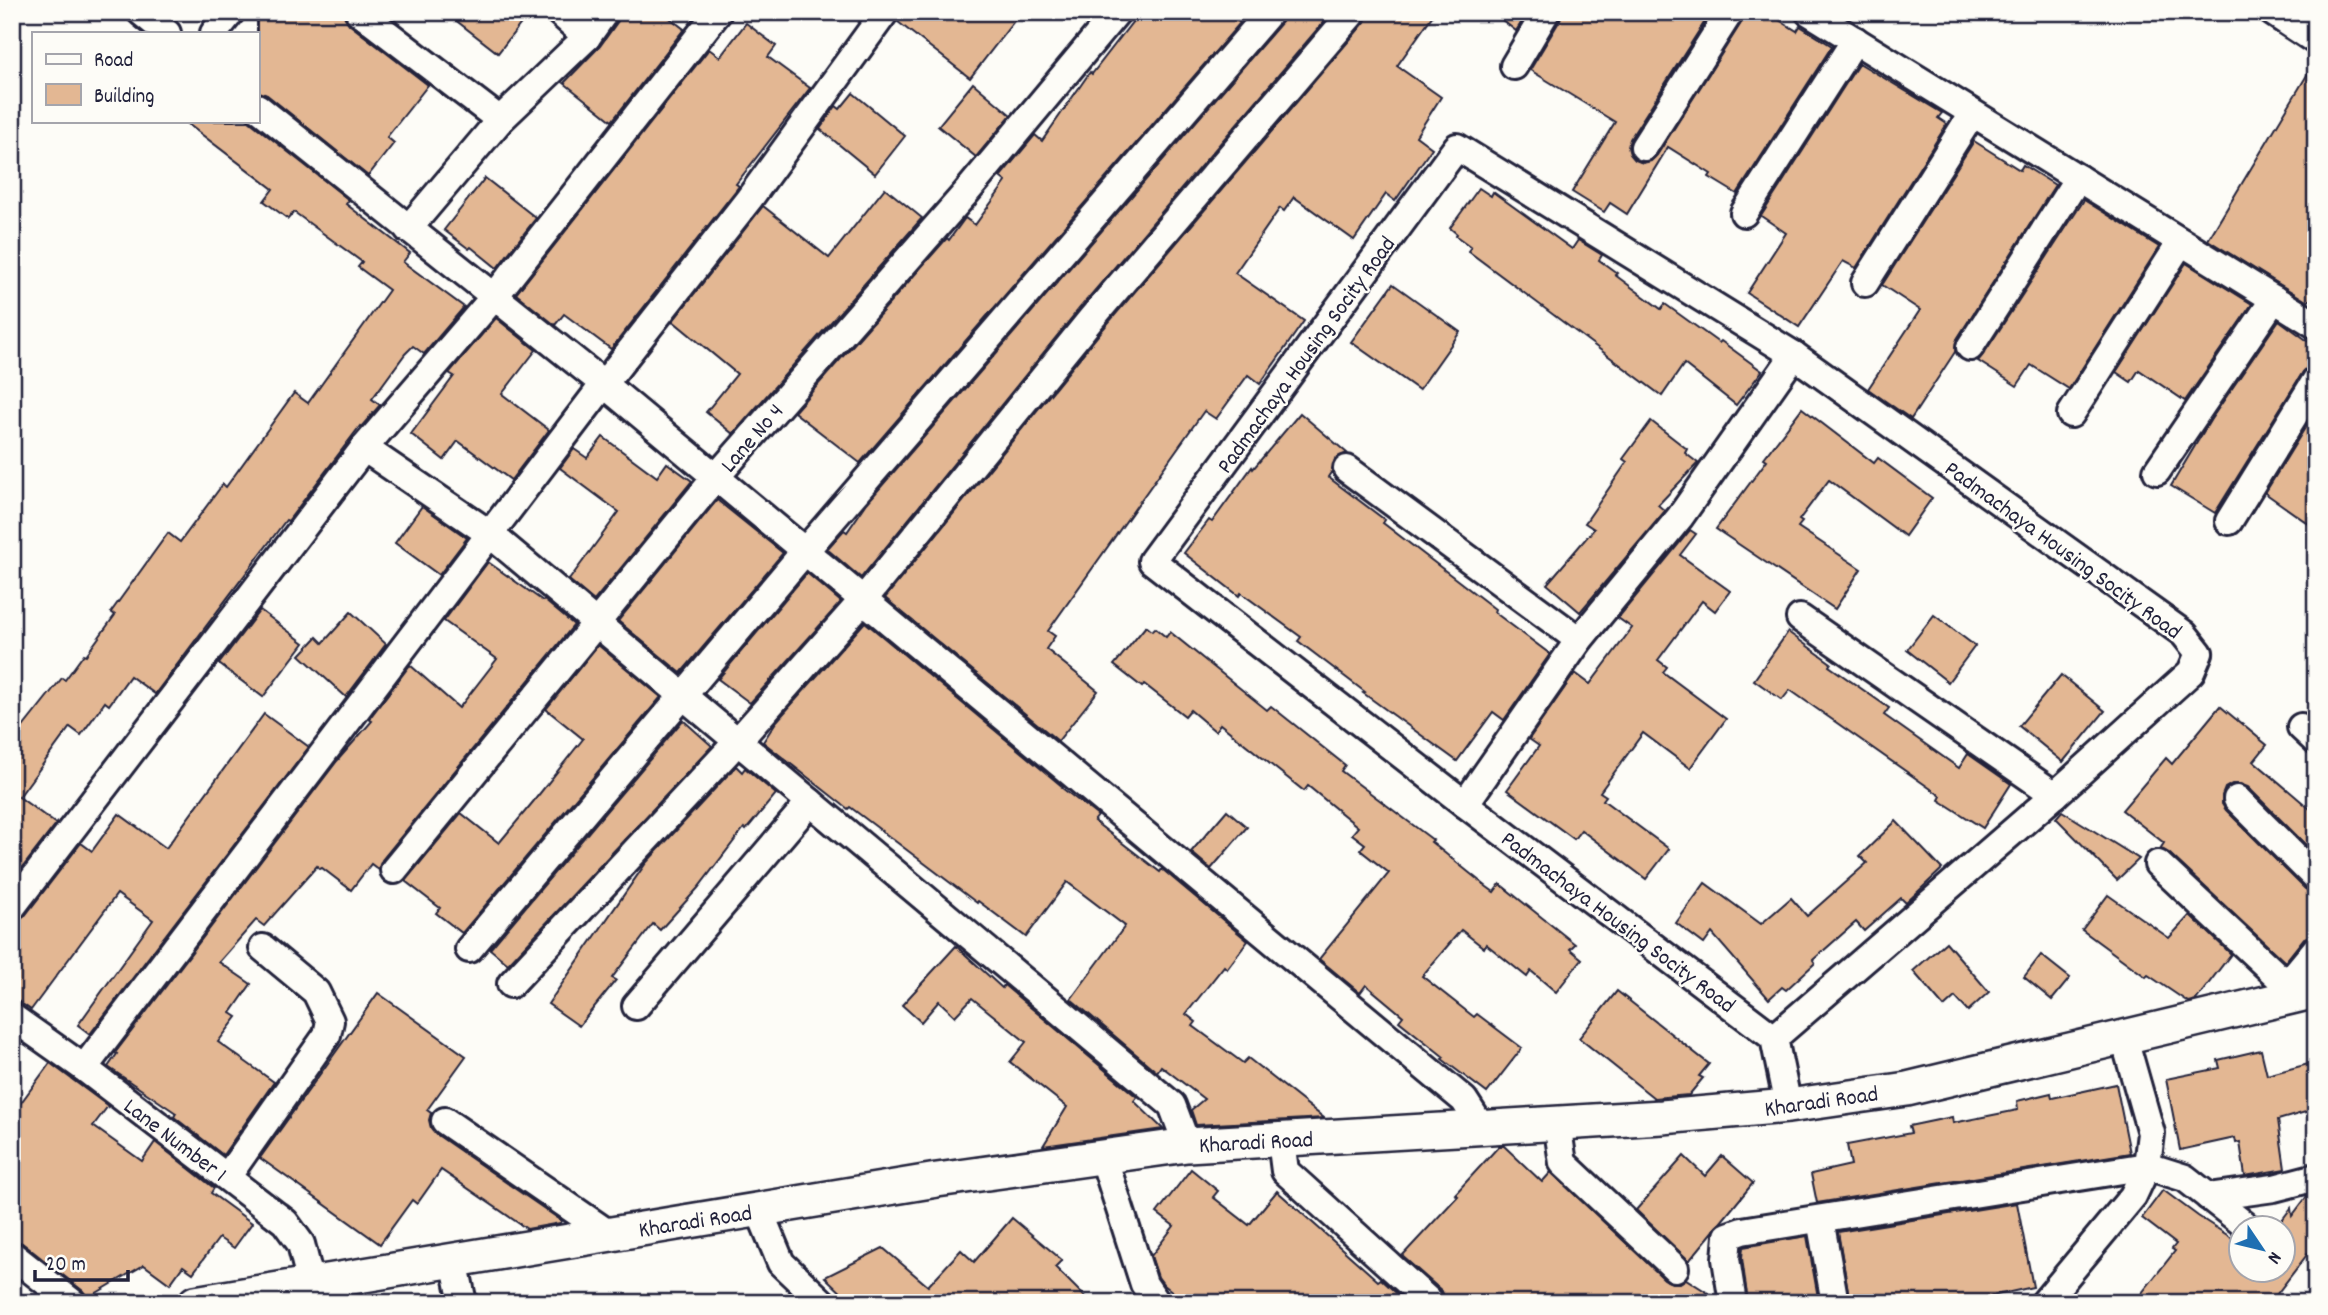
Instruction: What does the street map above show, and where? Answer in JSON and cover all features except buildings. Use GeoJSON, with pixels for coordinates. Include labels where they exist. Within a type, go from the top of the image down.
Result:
{"type":"FeatureCollection","features":[{"type":"Feature","properties":{"kind":"street"},"geometry":{"type":"LineString","coordinates":[[141,12],[166,32]]}},
{"type":"Feature","properties":{"kind":"street"},"geometry":{"type":"LineString","coordinates":[[215,32],[231,12]]}},
{"type":"Feature","properties":{"kind":"street"},"geometry":{"type":"LineString","coordinates":[[359,12],[500,120]]}},
{"type":"Feature","properties":{"kind":"street"},"geometry":{"type":"LineString","coordinates":[[559,12],[587,37]]}},
{"type":"Feature","properties":{"kind":"street"},"geometry":{"type":"LineString","coordinates":[[408,229],[500,120],[587,37],[605,12]]}},
{"type":"Feature","properties":{"kind":"street"},"geometry":{"type":"LineString","coordinates":[[12,907],[364,448],[494,297],[718,12]]}},
{"type":"Feature","properties":{"kind":"street"},"geometry":{"type":"LineString","coordinates":[[84,1068],[604,384],[750,199],[885,12]]}},
{"type":"Feature","properties":{"kind":"street","name":"Lane No 4"},"geometry":{"type":"LineString","coordinates":[[394,870],[716,477],[965,194],[1117,12]]}},
{"type":"Feature","properties":{"kind":"street"},"geometry":{"type":"LineString","coordinates":[[469,949],[805,551],[1270,12]]}},
{"type":"Feature","properties":{"kind":"street"},"geometry":{"type":"LineString","coordinates":[[511,984],[738,741],[864,599],[1091,319],[1353,12]]}},
{"type":"Feature","properties":{"kind":"street"},"geometry":{"type":"LineString","coordinates":[[1514,66],[1546,12]]}},
{"type":"Feature","properties":{"kind":"street"},"geometry":{"type":"LineString","coordinates":[[1644,147],[1730,12]]}},
{"type":"Feature","properties":{"kind":"street"},"geometry":{"type":"LineString","coordinates":[[1809,12],[2316,325]]}},
{"type":"Feature","properties":{"kind":"street"},"geometry":{"type":"LineString","coordinates":[[2272,12],[2316,41]]}},
{"type":"Feature","properties":{"kind":"street"},"geometry":{"type":"LineString","coordinates":[[1744,213],[1855,40]]}},
{"type":"Feature","properties":{"kind":"street"},"geometry":{"type":"LineString","coordinates":[[259,109],[604,384],[864,599],[1464,1100],[1482,1128]]}},
{"type":"Feature","properties":{"kind":"street"},"geometry":{"type":"LineString","coordinates":[[1865,283],[1972,114]]}},
{"type":"Feature","properties":{"kind":"street","name":"Padmachaya Housing Socity Road"},"geometry":{"type":"LineString","coordinates":[[1457,147],[1794,355],[2184,634],[2199,653],[2191,672],[2055,795],[1774,1038],[1465,804],[1152,561],[1457,147]]}},
{"type":"Feature","properties":{"kind":"street"},"geometry":{"type":"LineString","coordinates":[[1970,347],[2078,178]]}},
{"type":"Feature","properties":{"kind":"street"},"geometry":{"type":"LineString","coordinates":[[2071,414],[2181,242]]}},
{"type":"Feature","properties":{"kind":"street"},"geometry":{"type":"LineString","coordinates":[[2157,471],[2274,299]]}},
{"type":"Feature","properties":{"kind":"street"},"geometry":{"type":"LineString","coordinates":[[1465,804],[1579,640],[1680,517],[1794,355]]}},
{"type":"Feature","properties":{"kind":"street"},"geometry":{"type":"LineString","coordinates":[[2229,522],[2316,380]]}},
{"type":"Feature","properties":{"kind":"street"},"geometry":{"type":"LineString","coordinates":[[364,448],[490,534],[1172,1105],[1187,1145]]}},
{"type":"Feature","properties":{"kind":"street"},"geometry":{"type":"LineString","coordinates":[[1347,469],[1579,640]]}},
{"type":"Feature","properties":{"kind":"street"},"geometry":{"type":"LineString","coordinates":[[1800,618],[2055,795]]}},
{"type":"Feature","properties":{"kind":"street"},"geometry":{"type":"LineString","coordinates":[[2237,799],[2316,878]]}},
{"type":"Feature","properties":{"kind":"street"},"geometry":{"type":"LineString","coordinates":[[636,1006],[810,802]]}},
{"type":"Feature","properties":{"kind":"street"},"geometry":{"type":"LineString","coordinates":[[2158,864],[2291,993],[2316,949]]}},
{"type":"Feature","properties":{"kind":"street"},"geometry":{"type":"LineString","coordinates":[[227,1177],[327,1035],[330,1021],[316,992],[263,948]]}},
{"type":"Feature","properties":{"kind":"street","name":"Kharadi Road"},"geometry":{"type":"LineString","coordinates":[[195,1303],[759,1210],[1187,1145],[1788,1107],[1907,1089],[2124,1038],[2291,993]]}},
{"type":"Feature","properties":{"kind":"street","name":"Lane Number 1"},"geometry":{"type":"LineString","coordinates":[[12,1017],[84,1068],[285,1222],[301,1244],[311,1283]]}},
{"type":"Feature","properties":{"kind":"street"},"geometry":{"type":"LineString","coordinates":[[1774,1038],[1788,1107]]}},
{"type":"Feature","properties":{"kind":"street"},"geometry":{"type":"LineString","coordinates":[[2044,1303],[2133,1196],[2147,1166],[2151,1133],[2124,1038]]}},
{"type":"Feature","properties":{"kind":"street"},"geometry":{"type":"LineString","coordinates":[[445,1121],[609,1234]]}},
{"type":"Feature","properties":{"kind":"street"},"geometry":{"type":"LineString","coordinates":[[1557,1123],[1563,1163],[1675,1268]]}},
{"type":"Feature","properties":{"kind":"street"},"geometry":{"type":"LineString","coordinates":[[1281,1140],[1285,1171],[1431,1303]]}},
{"type":"Feature","properties":{"kind":"street"},"geometry":{"type":"LineString","coordinates":[[1103,1156],[1144,1284],[1157,1303]]}},
{"type":"Feature","properties":{"kind":"street"},"geometry":{"type":"LineString","coordinates":[[1733,1303],[1727,1259],[1728,1236],[1742,1231],[2147,1166],[2185,1178],[2231,1214]]}},
{"type":"Feature","properties":{"kind":"street"},"geometry":{"type":"LineString","coordinates":[[2209,1197],[2274,1188],[2316,1177]]}},
{"type":"Feature","properties":{"kind":"street"},"geometry":{"type":"LineString","coordinates":[[759,1210],[781,1263],[823,1303]]}},
{"type":"Feature","properties":{"kind":"street"},"geometry":{"type":"LineString","coordinates":[[1820,1219],[1835,1303]]}},
{"type":"Feature","properties":{"kind":"street"},"geometry":{"type":"LineString","coordinates":[[12,1255],[74,1303]]}},
{"type":"Feature","properties":{"kind":"street"},"geometry":{"type":"LineString","coordinates":[[454,1260],[463,1303]]}}]}
